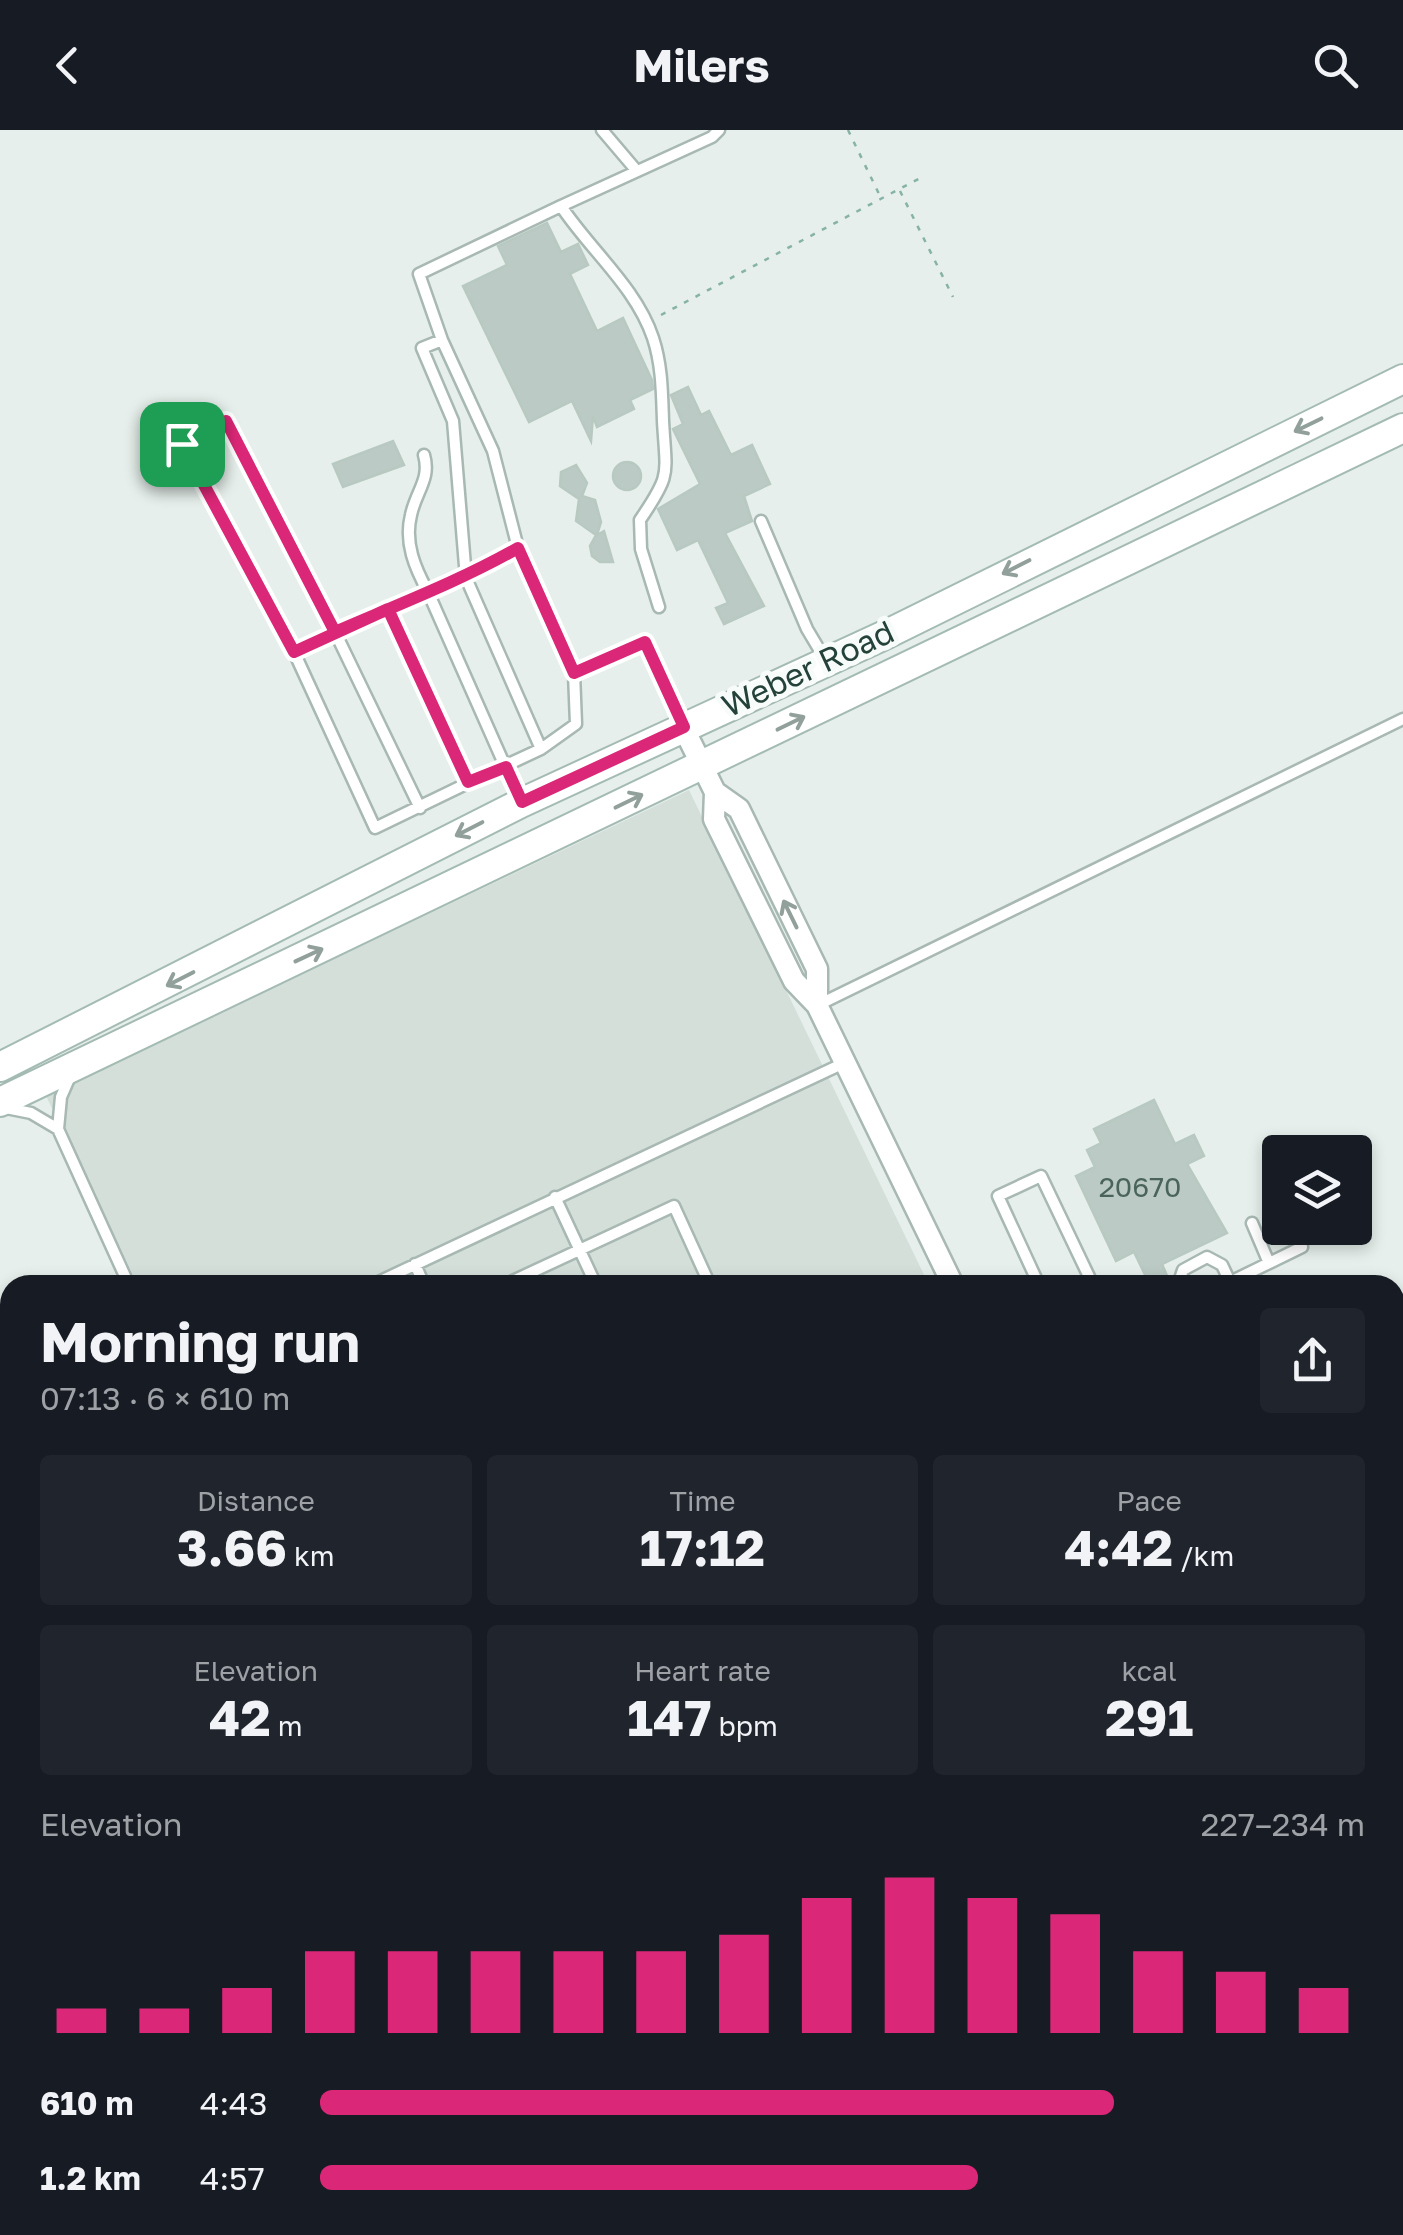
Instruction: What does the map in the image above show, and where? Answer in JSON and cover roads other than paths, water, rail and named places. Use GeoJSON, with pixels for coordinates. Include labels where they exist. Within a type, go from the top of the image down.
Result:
{"type":"FeatureCollection","features":[{"type":"Feature","properties":{"kind":"main road","name":"Weber Road"},"geometry":{"type":"LineString","coordinates":[[0,1067],[522,802],[826,662],[1401,386]]}},
{"type":"Feature","properties":{"kind":"main road","name":"Weber Road"},"geometry":{"type":"LineString","coordinates":[[0,1105],[75,1065],[1403,428]]}},
{"type":"Feature","properties":{"kind":"street"},"geometry":{"type":"LineString","coordinates":[[684,727],[716,792],[739,809],[817,969],[816,1005],[948,1275]]}},
{"type":"Feature","properties":{"kind":"lane"},"geometry":{"type":"LineString","coordinates":[[602,130],[636,170]]}},
{"type":"Feature","properties":{"kind":"lane"},"geometry":{"type":"LineString","coordinates":[[420,808],[226,421],[182,444],[294,652],[376,828],[420,808],[468,782],[542,749],[576,724],[574,673],[518,548],[493,451],[442,340],[418,274],[712,137],[719,130]]}},
{"type":"Feature","properties":{"kind":"lane"},"geometry":{"type":"LineString","coordinates":[[561,206],[636,304],[660,368],[669,463],[662,492],[640,520],[641,548],[659,607]]}},
{"type":"Feature","properties":{"kind":"lane"},"geometry":{"type":"LineString","coordinates":[[442,340],[422,348],[453,421],[466,578],[542,749]]}},
{"type":"Feature","properties":{"kind":"lane"},"geometry":{"type":"LineString","coordinates":[[424,455],[429,472],[409,518],[412,563],[522,802]]}},
{"type":"Feature","properties":{"kind":"lane"},"geometry":{"type":"LineString","coordinates":[[761,521],[807,629],[826,662]]}},
{"type":"Feature","properties":{"kind":"lane"},"geometry":{"type":"LineString","coordinates":[[294,652],[466,578],[518,548]]}},
{"type":"Feature","properties":{"kind":"lane"},"geometry":{"type":"LineString","coordinates":[[388,609],[468,782]]}},
{"type":"Feature","properties":{"kind":"lane"},"geometry":{"type":"LineString","coordinates":[[574,673],[645,642],[684,727]]}},
{"type":"Feature","properties":{"kind":"lane"},"geometry":{"type":"LineString","coordinates":[[816,1005],[1403,718]]}},
{"type":"Feature","properties":{"kind":"lane"},"geometry":{"type":"LineString","coordinates":[[392,1275],[844,1062]]}},
{"type":"Feature","properties":{"kind":"lane"},"geometry":{"type":"LineString","coordinates":[[75,1065],[61,1097],[58,1129],[124,1275]]}},
{"type":"Feature","properties":{"kind":"lane"},"geometry":{"type":"LineString","coordinates":[[0,1105],[31,1113],[58,1129]]}},
{"type":"Feature","properties":{"kind":"lane"},"geometry":{"type":"LineString","coordinates":[[1034,1275],[998,1196],[1041,1176],[1088,1275]]}},
{"type":"Feature","properties":{"kind":"lane"},"geometry":{"type":"LineString","coordinates":[[555,1197],[591,1275]]}},
{"type":"Feature","properties":{"kind":"lane"},"geometry":{"type":"LineString","coordinates":[[526,1275],[674,1206],[705,1275]]}},
{"type":"Feature","properties":{"kind":"lane"},"geometry":{"type":"LineString","coordinates":[[1252,1223],[1269,1264]]}},
{"type":"Feature","properties":{"kind":"lane"},"geometry":{"type":"LineString","coordinates":[[1246,1275],[1302,1247]]}},
{"type":"Feature","properties":{"kind":"lane"},"geometry":{"type":"LineString","coordinates":[[1181,1275],[1183,1270],[1207,1258],[1222,1265],[1225,1275]]}},
{"type":"Feature","properties":{"kind":"lane"},"geometry":{"type":"LineString","coordinates":[[415,1264],[420,1275]]}}]}
